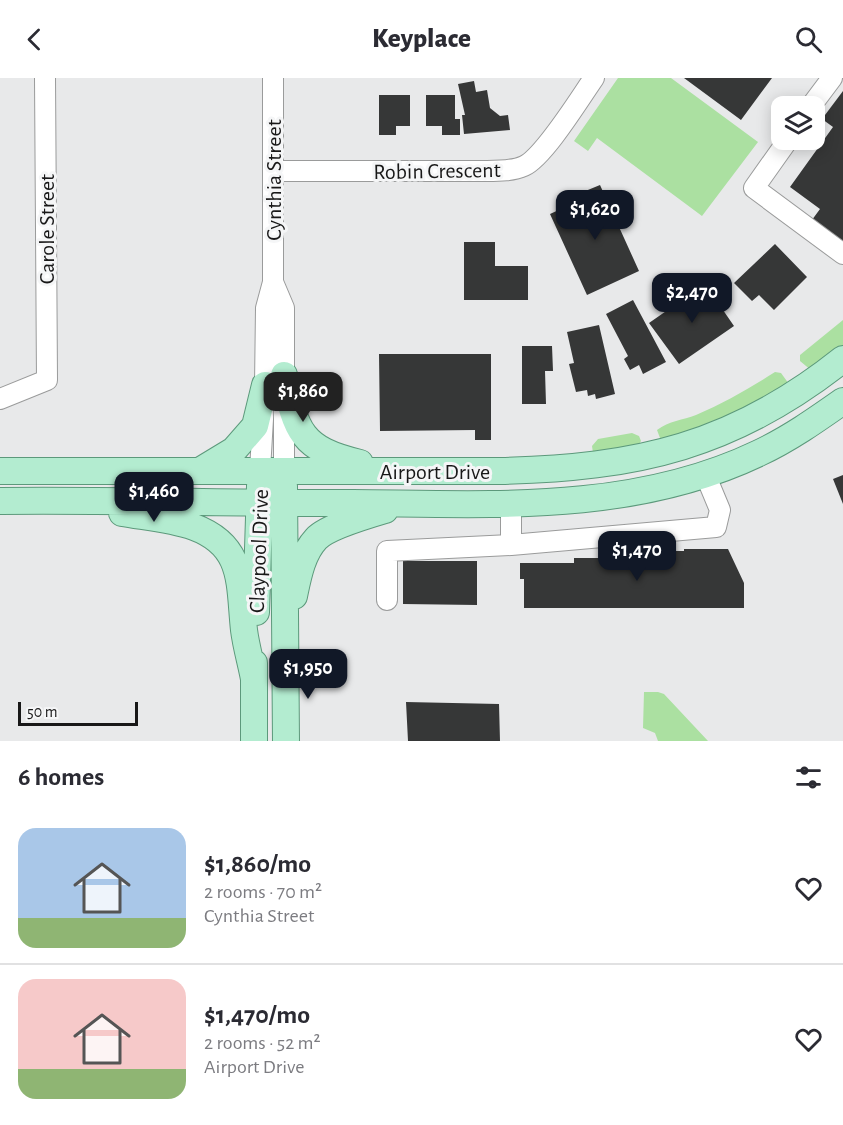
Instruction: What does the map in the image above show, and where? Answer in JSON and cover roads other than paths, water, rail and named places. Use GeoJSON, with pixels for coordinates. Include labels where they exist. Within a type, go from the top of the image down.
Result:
{"type":"FeatureCollection","features":[{"type":"Feature","properties":{"kind":"main road","name":"Airport Drive"},"geometry":{"type":"LineString","coordinates":[[0,471],[542,470],[623,461],[660,454],[694,444],[759,415],[787,399],[843,359]]}},
{"type":"Feature","properties":{"kind":"main road"},"geometry":{"type":"LineString","coordinates":[[201,470],[234,450],[255,426],[275,380]]}},
{"type":"Feature","properties":{"kind":"main road"},"geometry":{"type":"LineString","coordinates":[[275,380],[300,431],[315,447],[336,457],[408,471]]}},
{"type":"Feature","properties":{"kind":"main road","name":"Airport Drive"},"geometry":{"type":"LineString","coordinates":[[0,501],[511,503],[564,501],[618,495],[705,474],[759,453],[796,433],[843,400]]}},
{"type":"Feature","properties":{"kind":"main road","name":"Claypool Drive"},"geometry":{"type":"LineString","coordinates":[[254,741],[259,502],[272,470]]}},
{"type":"Feature","properties":{"kind":"main road","name":"Claypool Drive"},"geometry":{"type":"LineString","coordinates":[[272,470],[285,503],[286,741]]}},
{"type":"Feature","properties":{"kind":"main road"},"geometry":{"type":"LineString","coordinates":[[51,501],[194,527],[225,546],[235,561],[242,592],[244,631],[254,679]]}},
{"type":"Feature","properties":{"kind":"main road"},"geometry":{"type":"LineString","coordinates":[[285,660],[298,577],[306,553],[317,537],[346,523],[408,503]]}},
{"type":"Feature","properties":{"kind":"street","name":"Carole Street"},"geometry":{"type":"LineString","coordinates":[[0,399],[47,380],[45,78]]}},
{"type":"Feature","properties":{"kind":"street","name":"Cynthia Street"},"geometry":{"type":"LineString","coordinates":[[272,470],[275,380],[284,308],[273,282],[273,78]]}},
{"type":"Feature","properties":{"kind":"street","name":"Robin Crescent"},"geometry":{"type":"LineString","coordinates":[[273,171],[487,171],[524,166],[539,156],[594,78]]}},
{"type":"Feature","properties":{"kind":"street"},"geometry":{"type":"LineString","coordinates":[[818,96],[832,78]]}},
{"type":"Feature","properties":{"kind":"street"},"geometry":{"type":"LineString","coordinates":[[781,150],[754,188],[843,254]]}},
{"type":"Feature","properties":{"kind":"street"},"geometry":{"type":"LineString","coordinates":[[387,600],[387,551],[511,545],[716,527],[720,510],[705,474]]}},
{"type":"Feature","properties":{"kind":"street"},"geometry":{"type":"LineString","coordinates":[[511,503],[511,545]]}}]}
